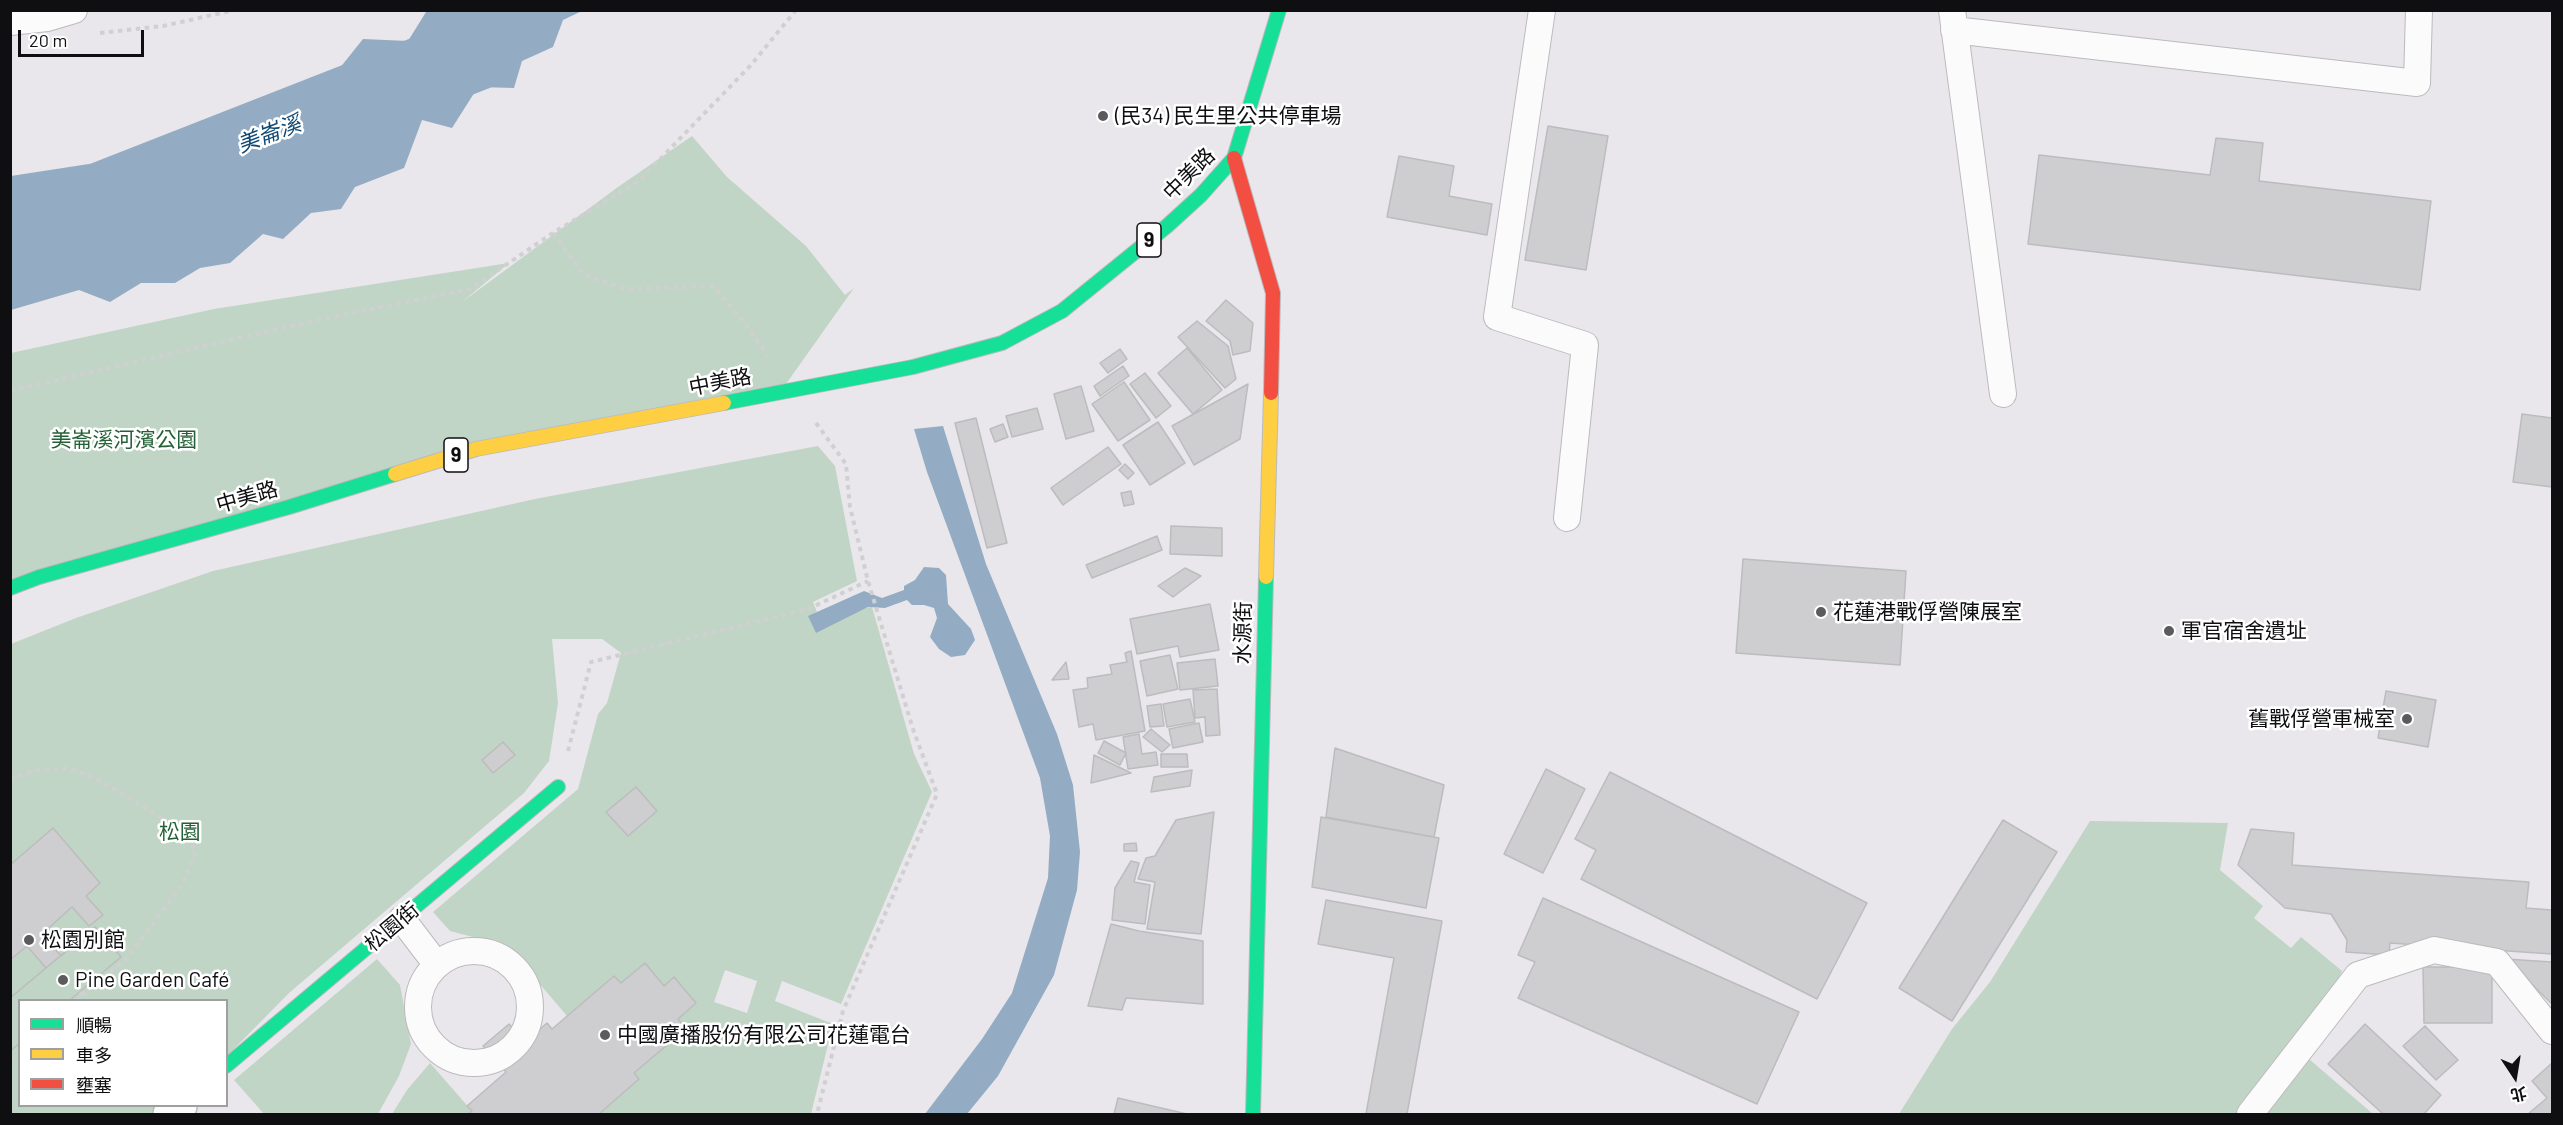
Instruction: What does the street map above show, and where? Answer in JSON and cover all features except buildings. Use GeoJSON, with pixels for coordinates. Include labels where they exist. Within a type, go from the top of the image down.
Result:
{"type":"FeatureCollection","features":[{"type":"Feature","properties":{"kind":"main road","name":"中美路"},"geometry":{"type":"LineString","coordinates":[[10,588],[39,577],[289,507],[476,449],[913,367],[1002,343],[1062,311],[1167,226],[1201,195],[1234,158],[1279,10]]}},
{"type":"Feature","properties":{"kind":"main road","name":"水源街"},"geometry":{"type":"LineString","coordinates":[[1234,158],[1273,293],[1253,1114]]}},
{"type":"Feature","properties":{"kind":"main road","name":"松園街"},"geometry":{"type":"LineString","coordinates":[[228,1064],[558,787]]}},
{"type":"Feature","properties":{"kind":"lane"},"geometry":{"type":"LineString","coordinates":[[10,22],[47,18],[74,10]]}},
{"type":"Feature","properties":{"kind":"lane"},"geometry":{"type":"LineString","coordinates":[[1542,10],[1497,317],[1585,345],[1568,518]]}},
{"type":"Feature","properties":{"kind":"lane"},"geometry":{"type":"LineString","coordinates":[[2003,394],[1953,20],[2418,83],[2419,10]]}},
{"type":"Feature","properties":{"kind":"lane"},"geometry":{"type":"LineString","coordinates":[[402,919],[437,965]]}},
{"type":"Feature","properties":{"kind":"lane"},"geometry":{"type":"LineString","coordinates":[[2250,1114],[2358,975],[2433,950],[2497,962],[2553,1031]]}},
{"type":"Feature","properties":{"kind":"lane"},"geometry":{"type":"LineString","coordinates":[[463,951],[483,951],[502,958],[517,970],[527,987],[531,1007],[528,1026],[518,1043],[503,1056],[484,1063],[465,1064],[446,1057],[430,1045],[420,1028],[417,1008],[420,989],[429,971],[437,965],[463,951]]}},
{"type":"Feature","properties":{"kind":"path"},"geometry":{"type":"LineString","coordinates":[[92,34],[163,26],[235,10]]}},
{"type":"Feature","properties":{"kind":"path"},"geometry":{"type":"LineString","coordinates":[[10,391],[300,324],[470,289],[553,233],[639,181],[751,65],[796,10]]}},
{"type":"Feature","properties":{"kind":"path"},"geometry":{"type":"LineString","coordinates":[[553,233],[584,275],[626,289]]}},
{"type":"Feature","properties":{"kind":"path"},"geometry":{"type":"LineString","coordinates":[[818,1114],[843,1011],[937,794],[913,729],[868,581],[859,539]]}},
{"type":"Feature","properties":{"kind":"path"},"geometry":{"type":"LineString","coordinates":[[558,787],[591,662],[808,609],[868,581]]}},
{"type":"Feature","properties":{"kind":"path"},"geometry":{"type":"LineString","coordinates":[[10,779],[35,771],[68,768],[95,778],[177,827],[196,851],[182,885],[126,959],[78,999]]}},
{"type":"Feature","properties":{"kind":"path"},"geometry":{"type":"LineString","coordinates":[[81,994],[86,999]]}},
{"type":"Feature","properties":{"kind":"green space","name":"美崙溪河濱公園"},"geometry":{"type":"Polygon","coordinates":[[[692,136],[727,177],[806,246],[845,295],[854,288],[781,391],[476,449],[11,588],[11,353],[214,309],[509,263],[462,302],[618,187],[692,136]]]}},
{"type":"Feature","properties":{"kind":"green space","name":"松園"},"geometry":{"type":"Polygon","coordinates":[[[818,446],[835,466],[857,581],[813,602],[817,612],[808,617],[872,607],[914,754],[932,792],[841,1004],[782,981],[775,1001],[833,1024],[811,1114],[599,1114],[639,1079],[634,1073],[686,1029],[678,1019],[696,1003],[674,977],[664,986],[645,964],[621,983],[614,976],[567,1016],[515,955],[488,941],[450,931],[433,912],[578,789],[598,714],[607,703],[621,653],[602,639],[552,639],[558,703],[549,761],[524,793],[289,993],[228,1055],[228,999],[18,999],[18,1107],[170,1107],[159,1114],[11,1114],[11,644],[76,618],[213,571],[535,499],[818,446]],[[725,970],[714,1002],[747,1013],[757,981],[725,970]]]}},
{"type":"Feature","properties":{"kind":"green space"},"geometry":{"type":"Polygon","coordinates":[[[2090,821],[2228,823],[2220,870],[2263,906],[2254,918],[2291,948],[2301,937],[2342,971],[2324,1010],[2295,1047],[2373,1114],[1899,1114],[1952,1029],[1990,982],[2090,821]]]}},
{"type":"Feature","properties":{"kind":"green space"},"geometry":{"type":"Polygon","coordinates":[[[377,959],[400,985],[411,1044],[399,1076],[378,1114],[264,1114],[234,1080],[377,959]]]}},
{"type":"Feature","properties":{"kind":"green space"},"geometry":{"type":"Polygon","coordinates":[[[430,1063],[472,1111],[468,1114],[392,1114],[407,1090],[430,1063]]]}},
{"type":"Feature","properties":{"kind":"water"},"geometry":{"type":"Polygon","coordinates":[[[582,11],[563,20],[553,47],[522,61],[514,88],[478,87],[452,128],[422,120],[404,168],[355,187],[341,209],[311,213],[283,239],[263,234],[230,263],[200,268],[175,283],[141,283],[110,302],[79,290],[11,310],[11,209],[25,207],[37,222],[67,225],[98,211],[135,179],[156,188],[183,163],[230,161],[242,148],[274,134],[292,110],[308,107],[319,76],[339,69],[363,39],[408,41],[426,12],[582,11]]]}},
{"type":"Feature","properties":{"kind":"water"},"geometry":{"type":"Polygon","coordinates":[[[943,426],[986,564],[1057,734],[1073,785],[1080,852],[1077,890],[1054,975],[998,1076],[967,1114],[925,1114],[982,1039],[1012,993],[1048,878],[1050,836],[1040,778],[927,472],[914,429],[943,426]]]}},
{"type":"Feature","properties":{"kind":"water"},"geometry":{"type":"Polygon","coordinates":[[[924,567],[939,568],[946,575],[948,604],[971,629],[975,640],[965,655],[951,657],[939,649],[930,637],[937,618],[934,608],[912,605],[907,600],[885,608],[868,607],[816,633],[808,616],[864,591],[882,598],[904,590],[904,586],[915,580],[924,567]]]}},
{"type":"Feature","properties":{"kind":"waterway","name":"美崙溪"},"geometry":{"type":"LineString","coordinates":[[10,214],[101,200],[476,53],[501,10]]}},
{"type":"Feature","properties":{"kind":"traffic: fast"},"geometry":{"type":"LineString","coordinates":[[724,403],[913,367],[1002,343],[1062,311],[1167,226],[1201,195],[1234,158],[1279,10]]}},
{"type":"Feature","properties":{"kind":"traffic: fast"},"geometry":{"type":"LineString","coordinates":[[10,588],[39,577],[289,507],[395,474]]}},
{"type":"Feature","properties":{"kind":"traffic: fast"},"geometry":{"type":"LineString","coordinates":[[1253,1114],[1266,577]]}},
{"type":"Feature","properties":{"kind":"traffic: fast"},"geometry":{"type":"LineString","coordinates":[[228,1064],[558,787]]}},
{"type":"Feature","properties":{"kind":"traffic: slow"},"geometry":{"type":"LineString","coordinates":[[1266,577],[1271,393]]}},
{"type":"Feature","properties":{"kind":"traffic: slow"},"geometry":{"type":"LineString","coordinates":[[395,474],[476,449],[724,403]]}},
{"type":"Feature","properties":{"kind":"traffic: jam"},"geometry":{"type":"LineString","coordinates":[[1234,158],[1273,293],[1271,393]]}},
{"type":"Feature","properties":{"kind":"place","name":"(民34) 民生里公共停車場"},"geometry":{"type":"Point","coordinates":[1103,116]}},
{"type":"Feature","properties":{"kind":"place","name":"花蓮港戰俘營陳展室"},"geometry":{"type":"Point","coordinates":[1821,612]}},
{"type":"Feature","properties":{"kind":"place","name":"軍官宿舍遺址"},"geometry":{"type":"Point","coordinates":[2169,631]}},
{"type":"Feature","properties":{"kind":"place","name":"舊戰俘營軍械室"},"geometry":{"type":"Point","coordinates":[2407,719]}},
{"type":"Feature","properties":{"kind":"place","name":"松園別館"},"geometry":{"type":"Point","coordinates":[29,940]}},
{"type":"Feature","properties":{"kind":"place","name":"Pine Garden Café"},"geometry":{"type":"Point","coordinates":[63,980]}},
{"type":"Feature","properties":{"kind":"place","name":"中國廣播股份有限公司花蓮電台"},"geometry":{"type":"Point","coordinates":[605,1035]}}]}
